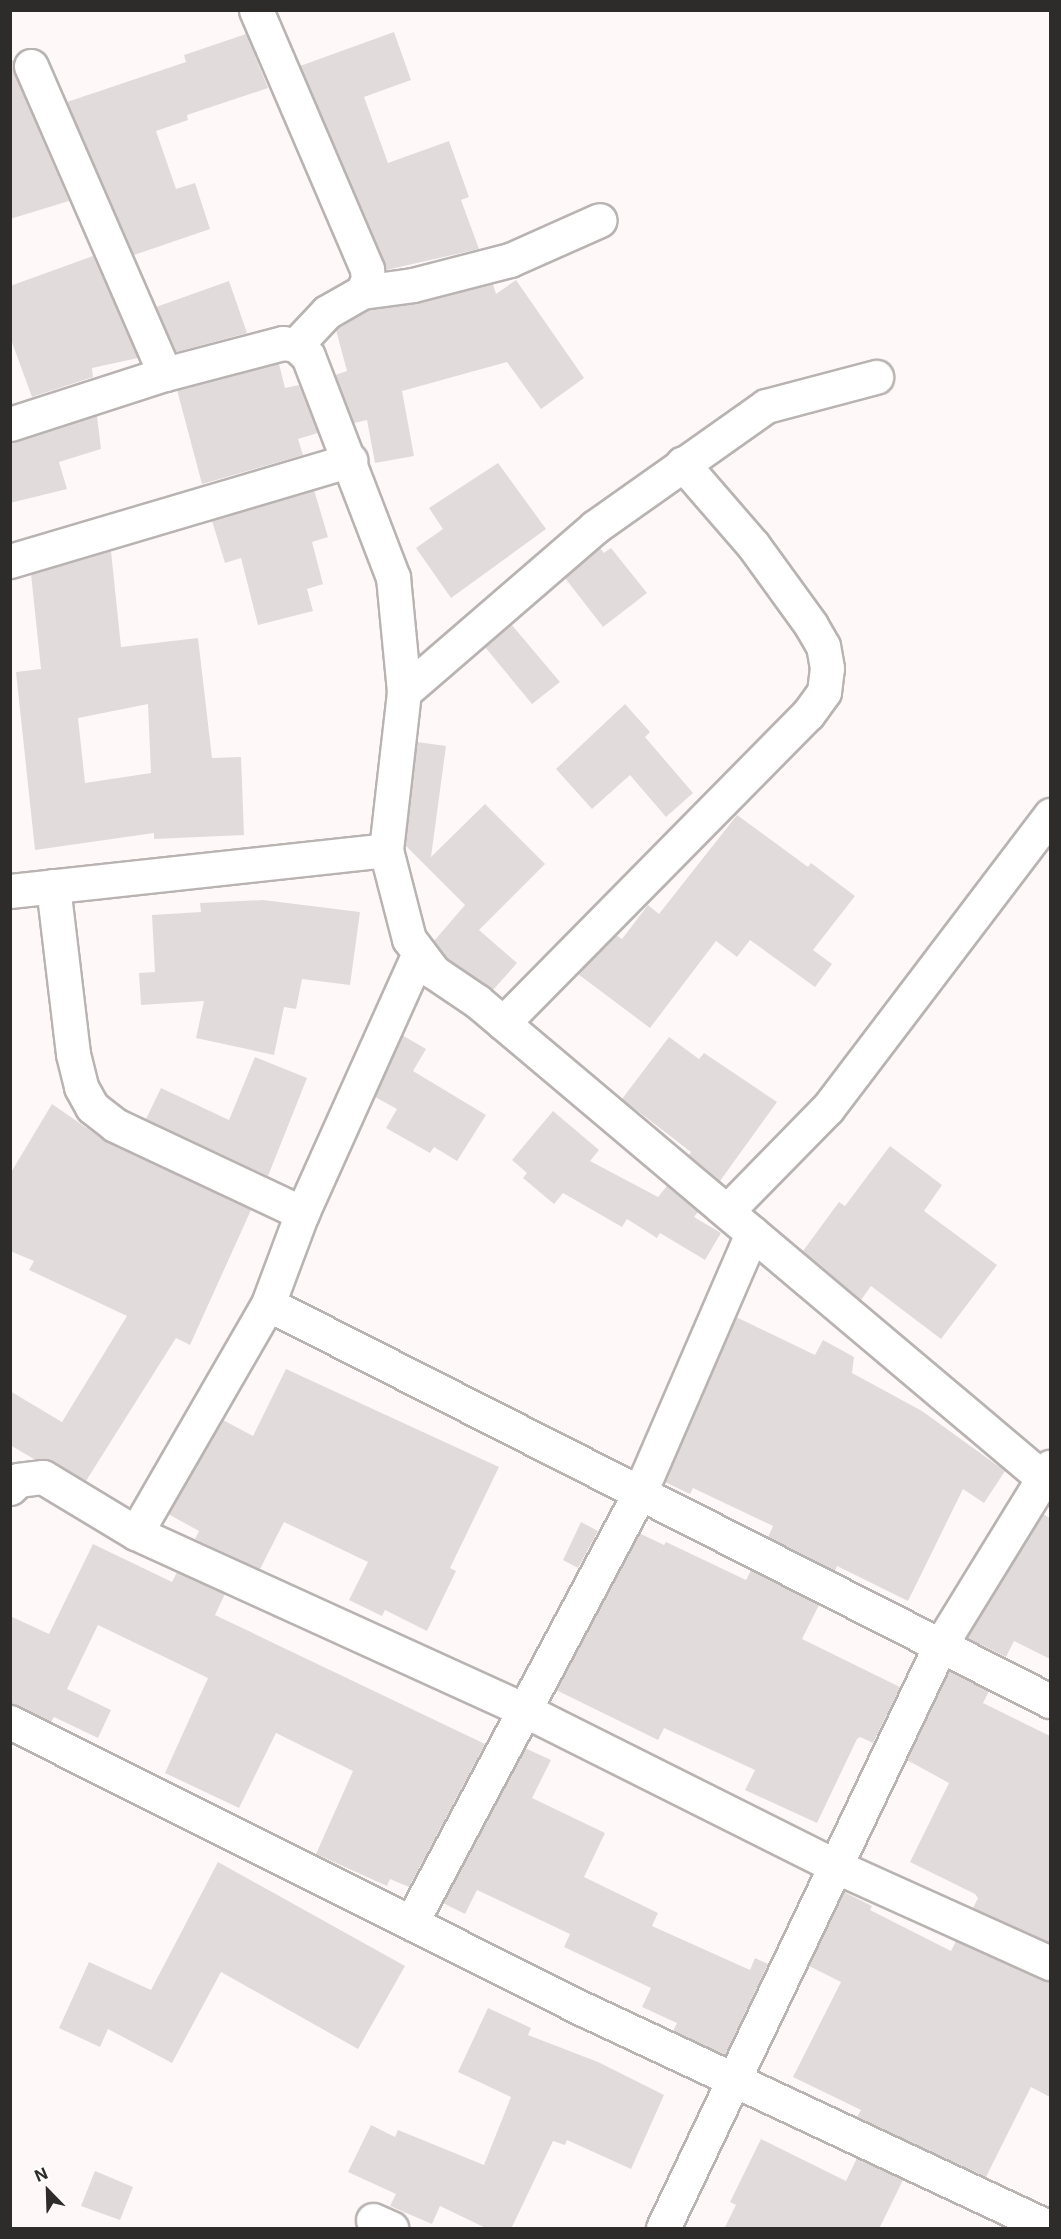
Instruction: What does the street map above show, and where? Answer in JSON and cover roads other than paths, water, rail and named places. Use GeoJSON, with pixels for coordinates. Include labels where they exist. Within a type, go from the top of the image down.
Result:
{"type":"FeatureCollection","features":[{"type":"Feature","properties":{"kind":"street"},"geometry":{"type":"LineString","coordinates":[[256,10],[363,256],[368,280],[362,292]]}},
{"type":"Feature","properties":{"kind":"street"},"geometry":{"type":"LineString","coordinates":[[31,66],[165,374]]}},
{"type":"Feature","properties":{"kind":"street"},"geometry":{"type":"LineString","coordinates":[[296,345],[327,312],[362,292],[413,285],[510,260],[600,219]]}},
{"type":"Feature","properties":{"kind":"street"},"geometry":{"type":"LineString","coordinates":[[10,424],[165,374],[283,343],[296,345],[308,357],[350,460],[393,577],[404,692],[386,850],[409,939],[434,972],[503,1023],[752,1233],[1048,1476],[941,1644],[732,2078],[663,2229]]}},
{"type":"Feature","properties":{"kind":"street"},"geometry":{"type":"LineString","coordinates":[[404,692],[578,542],[682,463],[766,406],[876,377]]}},
{"type":"Feature","properties":{"kind":"street"},"geometry":{"type":"LineString","coordinates":[[10,561],[350,460]]}},
{"type":"Feature","properties":{"kind":"street"},"geometry":{"type":"LineString","coordinates":[[503,1023],[807,714],[824,692],[827,668],[823,646],[811,625],[753,545],[682,463]]}},
{"type":"Feature","properties":{"kind":"street"},"geometry":{"type":"LineString","coordinates":[[727,1211],[828,1108],[1050,815]]}},
{"type":"Feature","properties":{"kind":"street"},"geometry":{"type":"LineString","coordinates":[[10,891],[386,850]]}},
{"type":"Feature","properties":{"kind":"street"},"geometry":{"type":"LineString","coordinates":[[53,886],[73,1054],[81,1087],[92,1107],[115,1125],[302,1213]]}},
{"type":"Feature","properties":{"kind":"street"},"geometry":{"type":"LineString","coordinates":[[136,1533],[268,1304],[302,1213],[419,953]]}},
{"type":"Feature","properties":{"kind":"street"},"geometry":{"type":"LineString","coordinates":[[411,1923],[641,1490],[752,1233]]}},
{"type":"Feature","properties":{"kind":"street"},"geometry":{"type":"LineString","coordinates":[[268,1304],[641,1490],[1050,1701]]}},
{"type":"Feature","properties":{"kind":"street"},"geometry":{"type":"LineString","coordinates":[[10,1488],[18,1480],[43,1477],[136,1533],[524,1710],[835,1866],[1050,1963]]}},
{"type":"Feature","properties":{"kind":"street"},"geometry":{"type":"LineString","coordinates":[[10,1722],[411,1923],[1050,2228]]}}]}
